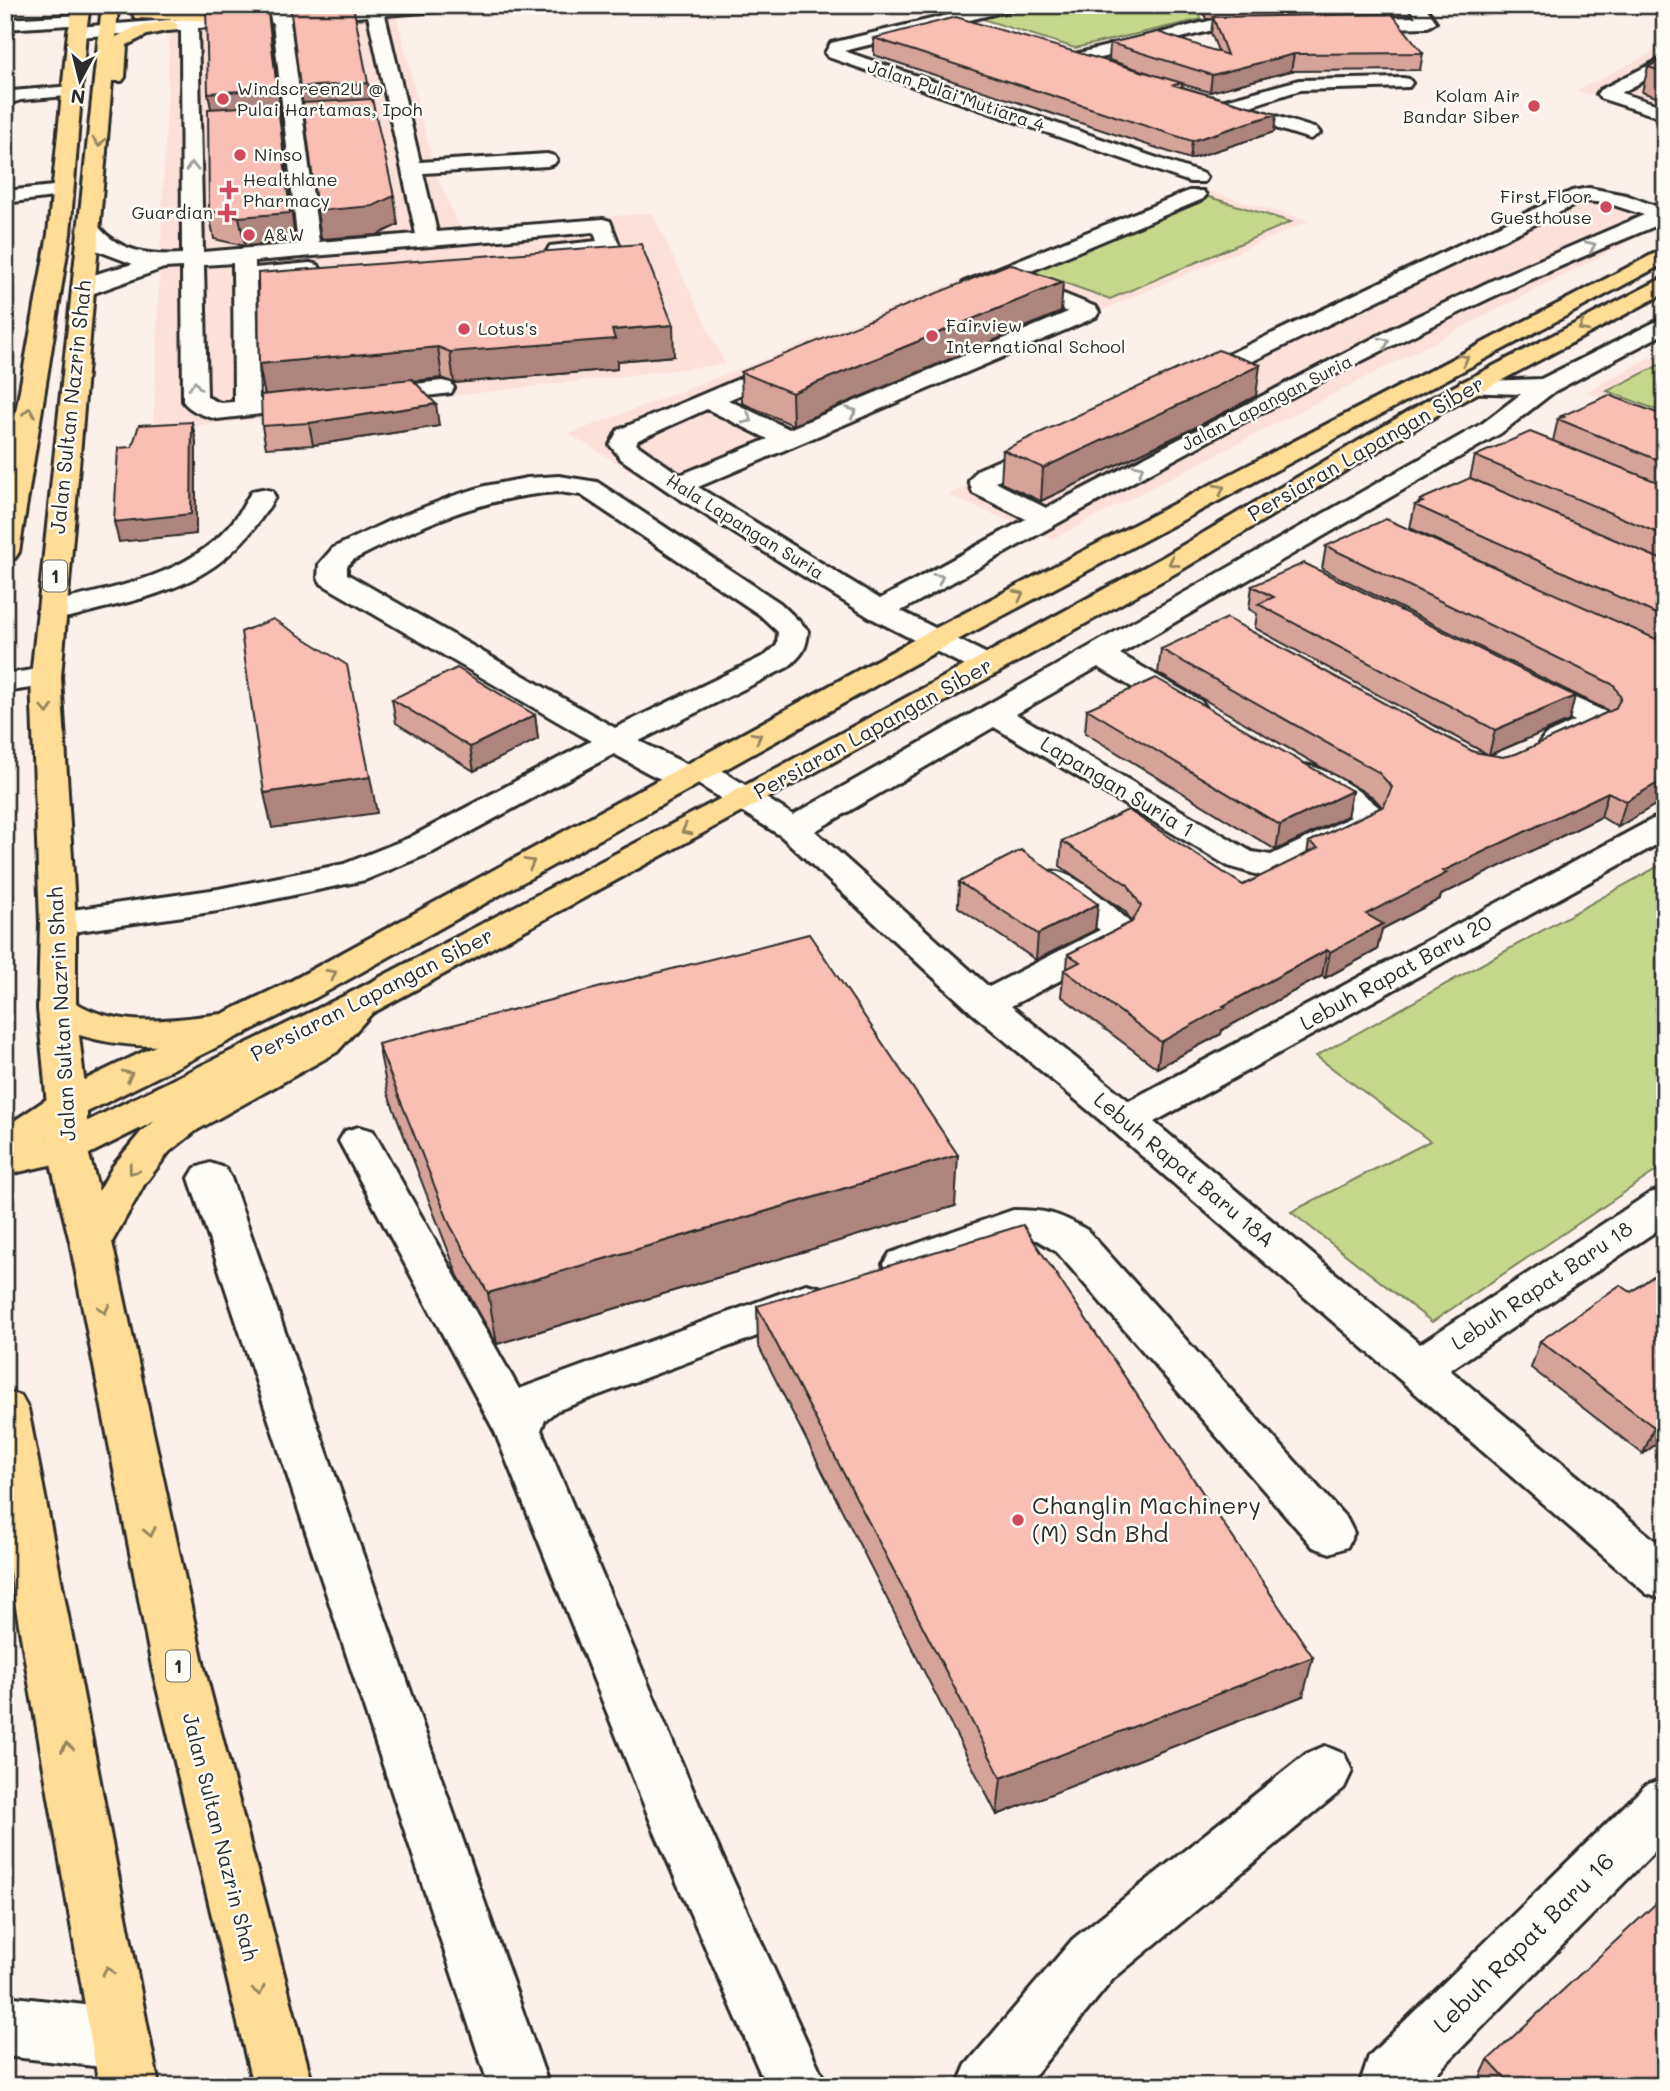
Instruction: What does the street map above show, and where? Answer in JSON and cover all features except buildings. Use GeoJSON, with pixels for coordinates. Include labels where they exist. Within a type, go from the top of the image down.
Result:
{"type":"FeatureCollection","features":[{"type":"Feature","properties":{"kind":"main road"},"geometry":{"type":"LineString","coordinates":[[123,5],[124,10],[133,13],[172,17],[213,16]]}},
{"type":"Feature","properties":{"kind":"main road"},"geometry":{"type":"LineString","coordinates":[[102,102],[115,93],[119,43],[172,17]]}},
{"type":"Feature","properties":{"kind":"main road","name":"Jalan Sultan Nazrin Shah"},"geometry":{"type":"LineString","coordinates":[[108,20],[46,677],[58,923],[57,1009],[67,1148],[91,1242],[178,1667],[283,2086]]}},
{"type":"Feature","properties":{"kind":"main road","name":"Jalan Sultan Nazrin Shah"},"geometry":{"type":"LineString","coordinates":[[5,552],[59,234],[79,21]]}},
{"type":"Feature","properties":{"kind":"main road","name":"Persiaran Lapangan Siber"},"geometry":{"type":"LineString","coordinates":[[5,1146],[66,1105],[304,989],[937,639],[1665,254]]}},
{"type":"Feature","properties":{"kind":"main road","name":"Persiaran Lapangan Siber"},"geometry":{"type":"LineString","coordinates":[[5,1161],[67,1148],[362,1002],[747,799],[1173,563],[1435,406],[1665,284]]}},
{"type":"Feature","properties":{"kind":"main road"},"geometry":{"type":"LineString","coordinates":[[1397,395],[1435,406]]}},
{"type":"Feature","properties":{"kind":"main road"},"geometry":{"type":"LineString","coordinates":[[91,1242],[128,1176],[155,1142],[183,1120],[323,1043],[362,1002]]}},
{"type":"Feature","properties":{"kind":"main road"},"geometry":{"type":"LineString","coordinates":[[57,1009],[87,1025],[129,1031],[164,1034],[232,1025]]}},
{"type":"Feature","properties":{"kind":"main road"},"geometry":{"type":"LineString","coordinates":[[5,1409],[20,1565],[125,2062]]}},
{"type":"Feature","properties":{"kind":"street"},"geometry":{"type":"LineString","coordinates":[[5,24],[213,16],[356,5]]}},
{"type":"Feature","properties":{"kind":"street"},"geometry":{"type":"LineString","coordinates":[[108,20],[281,16],[451,5]]}},
{"type":"Feature","properties":{"kind":"street"},"geometry":{"type":"LineString","coordinates":[[953,19],[1012,5]]}},
{"type":"Feature","properties":{"kind":"street"},"geometry":{"type":"LineString","coordinates":[[1334,24],[1428,22],[1415,5]]}},
{"type":"Feature","properties":{"kind":"street"},"geometry":{"type":"LineString","coordinates":[[375,8],[393,115],[412,169],[428,239]]}},
{"type":"Feature","properties":{"kind":"street"},"geometry":{"type":"LineString","coordinates":[[919,9],[990,31]]}},
{"type":"Feature","properties":{"kind":"street"},"geometry":{"type":"LineString","coordinates":[[281,16],[309,250]]}},
{"type":"Feature","properties":{"kind":"street"},"geometry":{"type":"LineString","coordinates":[[172,17],[198,129],[194,260],[195,401],[217,411],[442,388]]}},
{"type":"Feature","properties":{"kind":"street","name":"Jalan Pulai Mutiara 4"},"geometry":{"type":"LineString","coordinates":[[953,19],[837,47],[834,53],[1197,187],[1000,276]]}},
{"type":"Feature","properties":{"kind":"street"},"geometry":{"type":"LineString","coordinates":[[1115,71],[1071,57],[1213,25],[1280,24]]}},
{"type":"Feature","properties":{"kind":"street"},"geometry":{"type":"LineString","coordinates":[[1665,62],[1606,94],[1665,113]]}},
{"type":"Feature","properties":{"kind":"street"},"geometry":{"type":"LineString","coordinates":[[1228,107],[1298,85],[1403,83]]}},
{"type":"Feature","properties":{"kind":"street"},"geometry":{"type":"LineString","coordinates":[[10,92],[72,91]]}},
{"type":"Feature","properties":{"kind":"street"},"geometry":{"type":"LineString","coordinates":[[1203,99],[1310,132]]}},
{"type":"Feature","properties":{"kind":"street"},"geometry":{"type":"LineString","coordinates":[[412,169],[547,160]]}},
{"type":"Feature","properties":{"kind":"street"},"geometry":{"type":"LineString","coordinates":[[5,197],[63,191]]}},
{"type":"Feature","properties":{"kind":"street"},"geometry":{"type":"LineString","coordinates":[[1175,389],[1579,195],[1595,194],[1615,199],[1656,212],[1661,218]]}},
{"type":"Feature","properties":{"kind":"street","name":"Jalan Lapangan Suria"},"geometry":{"type":"LineString","coordinates":[[879,611],[1046,518],[1280,395],[1479,295],[1661,218]]}},
{"type":"Feature","properties":{"kind":"street"},"geometry":{"type":"LineString","coordinates":[[244,265],[309,250],[428,239],[509,244],[603,225],[609,247],[535,253]]}},
{"type":"Feature","properties":{"kind":"street"},"geometry":{"type":"LineString","coordinates":[[90,231],[97,243],[114,252],[162,262]]}},
{"type":"Feature","properties":{"kind":"street"},"geometry":{"type":"LineString","coordinates":[[83,290],[112,277],[162,262],[194,260],[244,265],[471,258]]}},
{"type":"Feature","properties":{"kind":"street"},"geometry":{"type":"LineString","coordinates":[[244,265],[247,408]]}},
{"type":"Feature","properties":{"kind":"street"},"geometry":{"type":"LineString","coordinates":[[1415,274],[1479,295]]}},
{"type":"Feature","properties":{"kind":"street"},"geometry":{"type":"LineString","coordinates":[[678,486],[1088,312],[1000,276],[949,297]]}},
{"type":"Feature","properties":{"kind":"street"},"geometry":{"type":"LineString","coordinates":[[245,300],[272,298]]}},
{"type":"Feature","properties":{"kind":"street"},"geometry":{"type":"LineString","coordinates":[[793,829],[1098,654],[1196,611],[1504,433],[1546,386],[1665,324]]}},
{"type":"Feature","properties":{"kind":"street"},"geometry":{"type":"LineString","coordinates":[[707,400],[809,356]]}},
{"type":"Feature","properties":{"kind":"street"},"geometry":{"type":"LineString","coordinates":[[1213,371],[1280,395]]}},
{"type":"Feature","properties":{"kind":"street"},"geometry":{"type":"LineString","coordinates":[[1469,387],[1546,386]]}},
{"type":"Feature","properties":{"kind":"street"},"geometry":{"type":"LineString","coordinates":[[707,400],[789,439]]}},
{"type":"Feature","properties":{"kind":"street","name":"Hala Lapangan Suria"},"geometry":{"type":"LineString","coordinates":[[707,400],[626,435],[623,445],[630,453],[678,486],[879,611],[988,666]]}},
{"type":"Feature","properties":{"kind":"street"},"geometry":{"type":"LineString","coordinates":[[1046,518],[982,487],[982,481],[986,476],[1074,435]]}},
{"type":"Feature","properties":{"kind":"street","name":"Lebuh Rapat Baru 18A"},"geometry":{"type":"LineString","coordinates":[[614,741],[777,661],[792,648],[793,630],[770,609],[588,488],[570,484],[541,484],[453,504],[381,534],[343,554],[333,564],[332,578],[614,741],[747,799],[793,829],[985,1004],[1126,1120],[1665,1579]]}},
{"type":"Feature","properties":{"kind":"street"},"geometry":{"type":"LineString","coordinates":[[52,611],[125,596],[186,573],[220,548],[252,519],[262,497]]}},
{"type":"Feature","properties":{"kind":"street"},"geometry":{"type":"LineString","coordinates":[[1098,654],[1217,723]]}},
{"type":"Feature","properties":{"kind":"street"},"geometry":{"type":"LineString","coordinates":[[1501,672],[1595,719],[1596,724],[1534,752]]}},
{"type":"Feature","properties":{"kind":"street"},"geometry":{"type":"LineString","coordinates":[[5,683],[46,677]]}},
{"type":"Feature","properties":{"kind":"street","name":"Lapangan Suria 1"},"geometry":{"type":"LineString","coordinates":[[994,714],[1240,859],[1262,866],[1279,864],[1366,822],[1368,814],[1360,806],[1276,758]]}},
{"type":"Feature","properties":{"kind":"street"},"geometry":{"type":"LineString","coordinates":[[58,923],[281,889],[353,873],[421,845],[614,741]]}},
{"type":"Feature","properties":{"kind":"street","name":"Lebuh Rapat Baru 20"},"geometry":{"type":"LineString","coordinates":[[1126,1120],[1655,842]]}},
{"type":"Feature","properties":{"kind":"street"},"geometry":{"type":"LineString","coordinates":[[985,1004],[1115,937],[1118,930],[1111,920],[1031,865]]}},
{"type":"Feature","properties":{"kind":"street"},"geometry":{"type":"LineString","coordinates":[[359,1141],[518,1430],[682,1830],[797,2086]]}},
{"type":"Feature","properties":{"kind":"street"},"geometry":{"type":"LineString","coordinates":[[210,1178],[519,2086]]}},
{"type":"Feature","properties":{"kind":"street","name":"Lebuh Rapat Baru 18"},"geometry":{"type":"LineString","coordinates":[[1419,1368],[1665,1204]]}},
{"type":"Feature","properties":{"kind":"street"},"geometry":{"type":"LineString","coordinates":[[518,1430],[525,1410],[540,1398],[1013,1225],[1045,1225],[1072,1241],[1330,1533]]}},
{"type":"Feature","properties":{"kind":"street"},"geometry":{"type":"LineString","coordinates":[[987,2086],[1093,1959],[1325,1771]]}},
{"type":"Feature","properties":{"kind":"street","name":"Lebuh Rapat Baru 16"},"geometry":{"type":"LineString","coordinates":[[1389,2086],[1390,2077],[1665,1803]]}},
{"type":"Feature","properties":{"kind":"street"},"geometry":{"type":"LineString","coordinates":[[5,2026],[125,2062]]}},
{"type":"Feature","properties":{"kind":"shaded area"},"geometry":{"type":"Polygon","coordinates":[[[395,10],[435,172],[460,229],[652,213],[725,364],[153,431],[170,25],[395,10]]]}},
{"type":"Feature","properties":{"kind":"shaded area"},"geometry":{"type":"Polygon","coordinates":[[[1665,46],[1665,117],[1576,91],[1665,46]]]}},
{"type":"Feature","properties":{"kind":"shaded area","name":"Fairview International School"},"geometry":{"type":"Polygon","coordinates":[[[1201,189],[1309,221],[770,454],[669,494],[569,434],[748,366],[1181,191],[1190,193],[1201,189]]]}},
{"type":"Feature","properties":{"kind":"shaded area"},"geometry":{"type":"Polygon","coordinates":[[[1587,189],[1665,210],[1665,223],[1052,539],[948,495],[1587,189]]]}},
{"type":"Feature","properties":{"kind":"shaded area"},"geometry":{"type":"Polygon","coordinates":[[[1665,349],[1665,422],[1586,392],[1665,349]]]}},
{"type":"Feature","properties":{"kind":"green space"},"geometry":{"type":"Polygon","coordinates":[[[1033,5],[1192,5],[1202,19],[1075,48],[979,18],[1033,5]]]}},
{"type":"Feature","properties":{"kind":"green space"},"geometry":{"type":"Polygon","coordinates":[[[1209,197],[1291,222],[1110,299],[1028,270],[1209,197]]]}},
{"type":"Feature","properties":{"kind":"green space"},"geometry":{"type":"Polygon","coordinates":[[[1665,362],[1665,413],[1607,391],[1665,362]]]}},
{"type":"Feature","properties":{"kind":"green space"},"geometry":{"type":"Polygon","coordinates":[[[1659,866],[1665,869],[1665,1165],[1432,1322],[1291,1212],[1430,1141],[1316,1056],[1659,866]]]}},
{"type":"Feature","properties":{"kind":"place","name":"Windscreen2U @ Pulai Hartamas, Ipoh"},"geometry":{"type":"Point","coordinates":[223,99]}},
{"type":"Feature","properties":{"kind":"place","name":"Kolam Air Bandar Siber"},"geometry":{"type":"Point","coordinates":[1534,106]}},
{"type":"Feature","properties":{"kind":"place","name":"Ninso"},"geometry":{"type":"Point","coordinates":[240,155]}},
{"type":"Feature","properties":{"kind":"place","name":"Healthlane Pharmacy"},"geometry":{"type":"Point","coordinates":[229,190]}},
{"type":"Feature","properties":{"kind":"place","name":"First Floor Guesthouse"},"geometry":{"type":"Point","coordinates":[1606,207]}},
{"type":"Feature","properties":{"kind":"place","name":"Guardian"},"geometry":{"type":"Point","coordinates":[227,213]}},
{"type":"Feature","properties":{"kind":"place","name":"A&W"},"geometry":{"type":"Point","coordinates":[249,235]}},
{"type":"Feature","properties":{"kind":"place","name":"Lotus's"},"geometry":{"type":"Point","coordinates":[464,329]}},
{"type":"Feature","properties":{"kind":"place","name":"Fairview International School"},"geometry":{"type":"Point","coordinates":[932,336]}},
{"type":"Feature","properties":{"kind":"place","name":"Changlin Machinery (M) Sdn Bhd"},"geometry":{"type":"Point","coordinates":[1018,1520]}}]}
